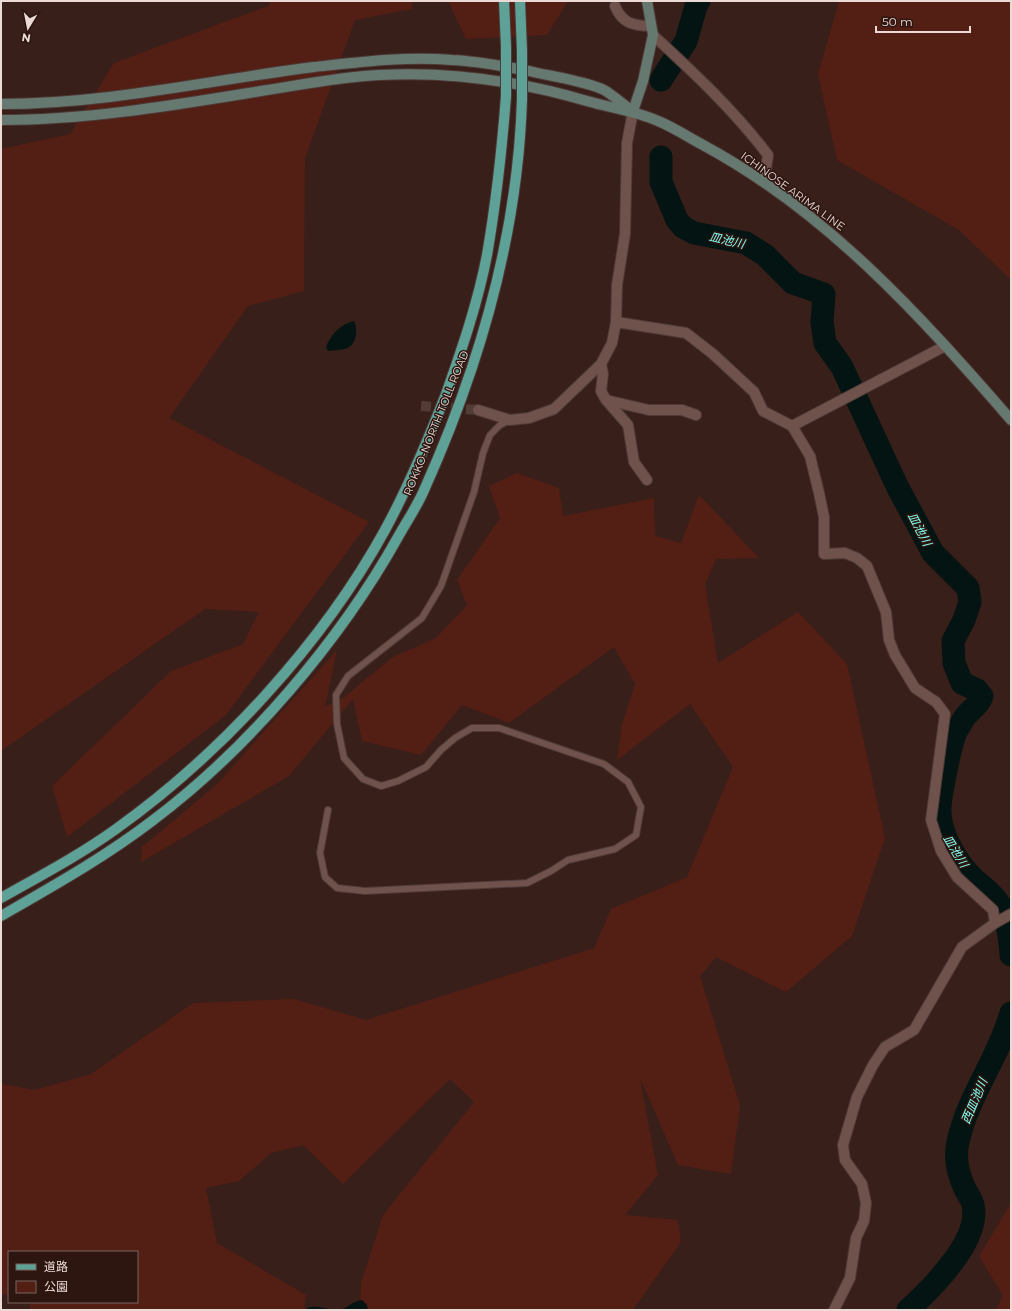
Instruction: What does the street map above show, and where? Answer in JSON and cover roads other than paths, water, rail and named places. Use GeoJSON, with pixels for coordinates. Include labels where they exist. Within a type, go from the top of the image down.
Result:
{"type":"FeatureCollection","features":[{"type":"Feature","properties":{"kind":"main road","name":"ROKKO-NORTH TOLL ROAD"},"geometry":{"type":"LineString","coordinates":[[1,898],[55,868],[116,829],[158,797],[215,747],[260,700],[304,649],[336,608],[384,531],[425,449],[457,364],[486,256],[503,142],[506,96],[504,1]]}},
{"type":"Feature","properties":{"kind":"main road","name":"ROKKO-NORTH TOLL ROAD"},"geometry":{"type":"LineString","coordinates":[[1,916],[74,875],[153,821],[245,740],[312,663],[351,612],[386,558],[425,490],[460,401],[485,330],[499,273],[521,146],[522,51],[520,1]]}},
{"type":"Feature","properties":{"kind":"street"},"geometry":{"type":"LineString","coordinates":[[478,410],[510,420],[529,418],[554,409],[601,364],[612,343],[616,322],[617,284],[625,234],[627,143],[633,111],[643,81],[652,31],[647,1]]}},
{"type":"Feature","properties":{"kind":"street"},"geometry":{"type":"LineString","coordinates":[[615,6],[619,16],[628,23],[652,31],[719,97],[749,130],[768,154],[764,182]]}},
{"type":"Feature","properties":{"kind":"street"},"geometry":{"type":"LineString","coordinates":[[1,104],[40,104],[108,99],[288,70],[378,60],[451,59],[488,63],[569,80],[603,90],[633,111]]}},
{"type":"Feature","properties":{"kind":"street"},"geometry":{"type":"LineString","coordinates":[[1,120],[42,120],[140,110],[328,80],[378,75],[424,74],[457,75],[528,85],[605,106],[633,111]]}},
{"type":"Feature","properties":{"kind":"street","name":"ICHINOSE ARIMA LINE"},"geometry":{"type":"LineString","coordinates":[[633,111],[660,122],[737,163],[823,225],[857,255],[945,346],[1011,420]]}},
{"type":"Feature","properties":{"kind":"street"},"geometry":{"type":"LineString","coordinates":[[616,322],[686,333],[713,354],[754,392],[763,411],[792,426],[810,456],[824,517],[824,554],[845,553],[857,558],[867,566],[886,612],[888,640],[895,655],[915,688],[936,702],[945,714],[931,820],[941,851],[957,877],[993,910],[997,922]]}},
{"type":"Feature","properties":{"kind":"street"},"geometry":{"type":"LineString","coordinates":[[792,426],[945,346]]}},
{"type":"Feature","properties":{"kind":"street"},"geometry":{"type":"LineString","coordinates":[[601,364],[603,374],[601,391],[606,400],[628,425],[634,462],[647,480]]}},
{"type":"Feature","properties":{"kind":"street"},"geometry":{"type":"LineString","coordinates":[[606,400],[649,410],[682,410],[696,415]]}},
{"type":"Feature","properties":{"kind":"street"},"geometry":{"type":"LineString","coordinates":[[834,1310],[850,1278],[856,1238],[864,1221],[866,1203],[862,1184],[845,1160],[843,1145],[857,1097],[873,1064],[885,1047],[914,1030],[962,947],[1011,914]]}},
{"type":"Feature","properties":{"kind":"lane"},"geometry":{"type":"LineString","coordinates":[[328,810],[320,853],[325,877],[337,888],[365,891],[527,883],[551,871],[568,860],[615,849],[636,835],[641,807],[628,782],[604,764],[499,728],[472,728],[445,746],[426,767],[398,781],[381,786],[363,779],[344,758],[336,724],[336,695],[348,676],[422,618],[441,586],[474,492],[483,453],[490,435],[500,425],[510,420]]}},
{"type":"Feature","properties":{"kind":"waterway","name":"皿池川"},"geometry":{"type":"LineString","coordinates":[[661,80],[686,41],[696,6],[699,1]]}},
{"type":"Feature","properties":{"kind":"waterway","name":"皿池川"},"geometry":{"type":"LineString","coordinates":[[661,157],[661,182],[677,220],[683,227],[694,233],[746,243],[765,255],[793,283],[824,294],[822,322],[825,343],[842,367],[897,486],[933,553],[968,588],[970,602],[964,620],[953,641],[954,663],[962,683],[977,690],[982,696],[977,705],[967,714],[955,736],[943,784],[940,806],[941,822],[943,831],[956,858],[968,873],[998,901],[1005,917],[1011,955]]}},
{"type":"Feature","properties":{"kind":"waterway","name":"西皿池川"},"geometry":{"type":"LineString","coordinates":[[908,1310],[941,1277],[962,1248],[969,1233],[973,1219],[973,1205],[959,1172],[956,1154],[958,1142],[969,1109],[999,1046],[1011,1013]]}},
{"type":"Feature","properties":{"kind":"tunnel"},"geometry":{"type":"LineString","coordinates":[[421,406],[478,410]]}}]}
